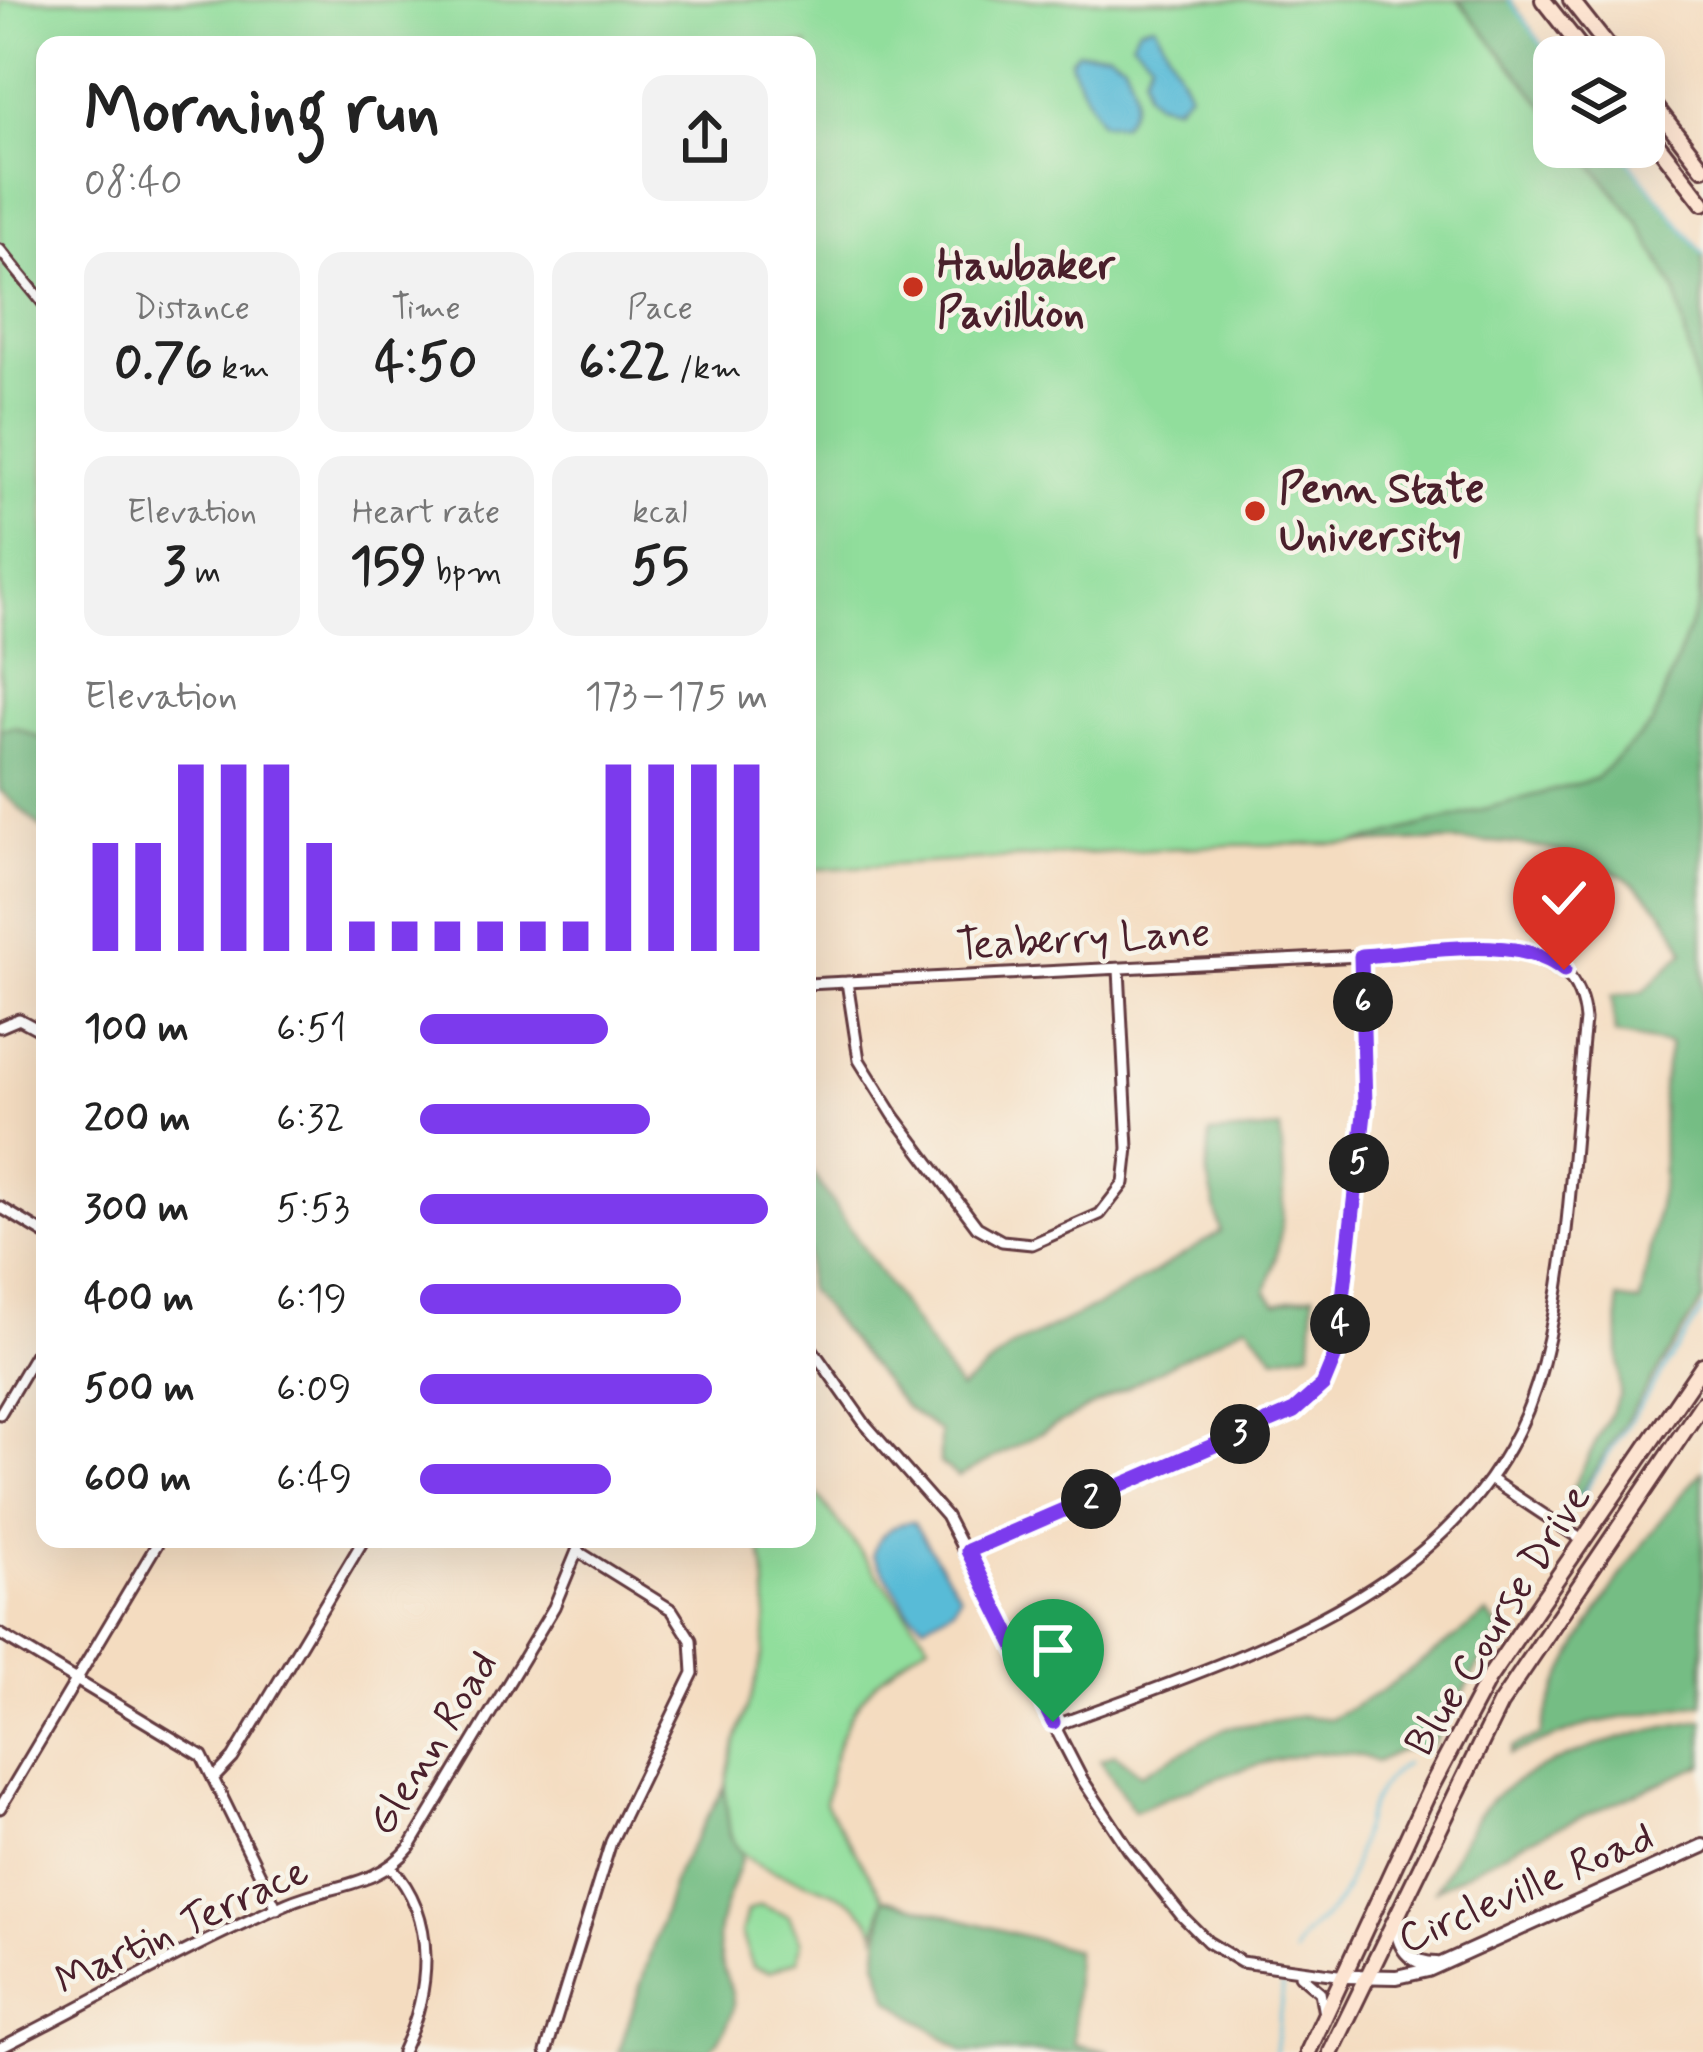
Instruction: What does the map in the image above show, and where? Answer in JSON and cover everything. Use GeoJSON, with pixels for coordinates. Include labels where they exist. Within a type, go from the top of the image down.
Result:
{"type":"FeatureCollection","features":[{"type":"Feature","properties":{"kind":"main road"},"geometry":{"type":"LineString","coordinates":[[1543,0],[1571,36]]}},
{"type":"Feature","properties":{"kind":"main road"},"geometry":{"type":"LineString","coordinates":[[1571,0],[1599,36]]}},
{"type":"Feature","properties":{"kind":"main road"},"geometry":{"type":"LineString","coordinates":[[1665,119],[1703,167]]}},
{"type":"Feature","properties":{"kind":"main road"},"geometry":{"type":"LineString","coordinates":[[1665,155],[1703,203]]}},
{"type":"Feature","properties":{"kind":"main road","name":"Blue Course Drive"},"geometry":{"type":"LineString","coordinates":[[1308,2052],[1450,1749],[1508,1646],[1703,1365]]}},
{"type":"Feature","properties":{"kind":"main road","name":"Blue Course Drive"},"geometry":{"type":"LineString","coordinates":[[1331,2052],[1370,1978],[1461,1774],[1520,1670],[1703,1403]]}},
{"type":"Feature","properties":{"kind":"street"},"geometry":{"type":"LineString","coordinates":[[0,250],[36,294]]}},
{"type":"Feature","properties":{"kind":"street","name":"Teaberry Lane"},"geometry":{"type":"LineString","coordinates":[[816,984],[1526,949],[1564,970],[1584,1008],[1552,1321],[1528,1409],[1490,1479],[1425,1553],[1359,1598],[1054,1726]]}},
{"type":"Feature","properties":{"kind":"street"},"geometry":{"type":"LineString","coordinates":[[968,1551],[1294,1411],[1323,1385],[1337,1351],[1365,1105],[1361,956]]}},
{"type":"Feature","properties":{"kind":"street"},"geometry":{"type":"LineString","coordinates":[[847,982],[852,1039],[870,1082],[976,1227],[1002,1241],[1032,1244],[1100,1214],[1124,1183],[1128,1148],[1119,969]]}},
{"type":"Feature","properties":{"kind":"street"},"geometry":{"type":"LineString","coordinates":[[5,1023],[25,1020],[36,1027]]}},
{"type":"Feature","properties":{"kind":"street"},"geometry":{"type":"LineString","coordinates":[[0,1207],[36,1229]]}},
{"type":"Feature","properties":{"kind":"street"},"geometry":{"type":"LineString","coordinates":[[0,1414],[36,1353]]}},
{"type":"Feature","properties":{"kind":"street"},"geometry":{"type":"LineString","coordinates":[[816,1355],[865,1424],[930,1495],[968,1551],[1054,1726],[1129,1850],[1201,1936],[1241,1962],[1345,1976]]}},
{"type":"Feature","properties":{"kind":"street"},"geometry":{"type":"LineString","coordinates":[[1490,1479],[1582,1540]]}},
{"type":"Feature","properties":{"kind":"street"},"geometry":{"type":"LineString","coordinates":[[0,1808],[5,1788],[155,1548]]}},
{"type":"Feature","properties":{"kind":"street"},"geometry":{"type":"LineString","coordinates":[[213,1779],[233,1758],[359,1548]]}},
{"type":"Feature","properties":{"kind":"street","name":"Glenn Road"},"geometry":{"type":"LineString","coordinates":[[402,2052],[422,2000],[424,1937],[414,1891],[392,1867],[410,1847],[542,1627],[580,1548]]}},
{"type":"Feature","properties":{"kind":"street"},"geometry":{"type":"LineString","coordinates":[[546,2052],[611,1842],[693,1673],[691,1640],[672,1610],[579,1552]]}},
{"type":"Feature","properties":{"kind":"street"},"geometry":{"type":"LineString","coordinates":[[0,1634],[195,1751],[277,1909]]}},
{"type":"Feature","properties":{"kind":"street","name":"Circleville Road"},"geometry":{"type":"LineString","coordinates":[[1345,1976],[1412,1975],[1444,1964],[1703,1846]]}},
{"type":"Feature","properties":{"kind":"street","name":"Martin Terrace"},"geometry":{"type":"LineString","coordinates":[[0,2048],[277,1909],[392,1867]]}},
{"type":"Feature","properties":{"kind":"street"},"geometry":{"type":"LineString","coordinates":[[1397,1916],[1399,1940],[1409,1957],[1444,1964]]}},
{"type":"Feature","properties":{"kind":"street"},"geometry":{"type":"LineString","coordinates":[[1296,1972],[1316,1986],[1324,2019]]}},
{"type":"Feature","properties":{"kind":"green space","name":"Penn State University"},"geometry":{"type":"Polygon","coordinates":[[[0,0],[1458,0],[1533,92],[1533,168],[1595,168],[1639,223],[1676,292],[1703,418],[1699,601],[1652,725],[1595,779],[1354,844],[1233,845],[816,869],[816,36],[36,36],[36,780],[0,750],[0,0]]]}},
{"type":"Feature","properties":{"kind":"green space"},"geometry":{"type":"Polygon","coordinates":[[[1458,0],[1510,0],[1536,36],[1533,92],[1458,0]]]}},
{"type":"Feature","properties":{"kind":"green space"},"geometry":{"type":"Polygon","coordinates":[[[1595,168],[1635,168],[1703,254],[1703,418],[1676,291],[1639,223],[1595,168]]]}},
{"type":"Feature","properties":{"kind":"green space"},"geometry":{"type":"Polygon","coordinates":[[[1703,541],[1703,1300],[1572,1506],[1566,1501],[1620,1395],[1618,1299],[1640,1303],[1663,1179],[1662,1088],[1670,1044],[1615,1034],[1612,996],[1644,991],[1684,952],[1661,910],[1628,880],[1588,860],[1495,842],[1354,844],[1595,779],[1652,725],[1699,601],[1703,541]]]}},
{"type":"Feature","properties":{"kind":"green space"},"geometry":{"type":"Polygon","coordinates":[[[15,727],[36,736],[36,823],[0,790],[0,729],[15,727]]]}},
{"type":"Feature","properties":{"kind":"green space"},"geometry":{"type":"Polygon","coordinates":[[[1280,1129],[1283,1211],[1266,1291],[1276,1303],[1314,1294],[1311,1350],[1275,1357],[1247,1324],[958,1477],[940,1463],[940,1432],[904,1406],[816,1299],[816,1178],[960,1390],[1010,1348],[1109,1300],[1221,1232],[1207,1172],[1210,1134],[1280,1129]]]}},
{"type":"Feature","properties":{"kind":"green space"},"geometry":{"type":"Polygon","coordinates":[[[1703,1471],[1703,1704],[1593,1723],[1510,1754],[1512,1747],[1541,1735],[1565,1671],[1608,1596],[1657,1525],[1703,1471]]]}},
{"type":"Feature","properties":{"kind":"green space"},"geometry":{"type":"Polygon","coordinates":[[[816,1493],[929,1642],[868,1691],[845,1728],[830,1774],[825,1803],[884,1898],[876,1934],[865,1914],[847,1900],[759,1865],[742,1853],[731,1836],[726,1815],[728,1772],[765,1635],[760,1548],[816,1548],[816,1493]]]}},
{"type":"Feature","properties":{"kind":"green space"},"geometry":{"type":"Polygon","coordinates":[[[1487,1614],[1500,1629],[1432,1746],[1399,1751],[1376,1762],[1351,1754],[1289,1757],[1134,1811],[1100,1760],[1115,1754],[1141,1774],[1226,1728],[1304,1716],[1331,1719],[1380,1692],[1487,1614]]]}},
{"type":"Feature","properties":{"kind":"green space"},"geometry":{"type":"Polygon","coordinates":[[[1703,1720],[1703,1765],[1530,1839],[1436,1889],[1483,1809],[1525,1776],[1618,1739],[1703,1720]]]}},
{"type":"Feature","properties":{"kind":"green space"},"geometry":{"type":"Polygon","coordinates":[[[724,1788],[730,1835],[742,1856],[718,1938],[732,1992],[731,2017],[709,2052],[619,2052],[677,1871],[724,1788]]]}},
{"type":"Feature","properties":{"kind":"green space"},"geometry":{"type":"Polygon","coordinates":[[[884,1898],[1075,1950],[1074,2044],[1110,2052],[964,2052],[890,2000],[877,1961],[884,1898]]]}},
{"type":"Feature","properties":{"kind":"green space"},"geometry":{"type":"Polygon","coordinates":[[[760,1905],[789,1916],[801,1942],[798,1960],[770,1972],[753,1967],[741,1934],[747,1911],[760,1905]]]}},
{"type":"Feature","properties":{"kind":"water"},"geometry":{"type":"Polygon","coordinates":[[[1155,24],[1189,92],[1175,106],[1155,102],[1146,93],[1144,75],[1151,59],[1132,41],[1139,27],[1155,24]]]}},
{"type":"Feature","properties":{"kind":"water"},"geometry":{"type":"Polygon","coordinates":[[[1077,52],[1108,52],[1124,62],[1134,95],[1121,125],[1100,122],[1072,68],[1070,60],[1077,52]]]}},
{"type":"Feature","properties":{"kind":"water"},"geometry":{"type":"Polygon","coordinates":[[[913,1522],[960,1595],[954,1607],[925,1624],[909,1611],[873,1555],[887,1531],[913,1522]]]}},
{"type":"Feature","properties":{"kind":"waterway"},"geometry":{"type":"LineString","coordinates":[[1509,0],[1536,36]]}},
{"type":"Feature","properties":{"kind":"waterway"},"geometry":{"type":"LineString","coordinates":[[1635,168],[1703,254]]}},
{"type":"Feature","properties":{"kind":"waterway"},"geometry":{"type":"LineString","coordinates":[[1572,1511],[1703,1309]]}},
{"type":"Feature","properties":{"kind":"waterway"},"geometry":{"type":"LineString","coordinates":[[1294,1955],[1302,1938],[1341,1897],[1370,1807],[1389,1777],[1405,1764]]}},
{"type":"Feature","properties":{"kind":"waterway"},"geometry":{"type":"LineString","coordinates":[[1275,2052],[1283,1986]]}},
{"type":"Feature","properties":{"kind":"place","name":"Hawbaker Pavillion"},"geometry":{"type":"Point","coordinates":[913,287]}},
{"type":"Feature","properties":{"kind":"place","name":"Penn State University"},"geometry":{"type":"Point","coordinates":[1255,511]}},
{"type":"Feature","properties":{"kind":"route"},"geometry":{"type":"LineString","coordinates":[[1053,1722],[968,1551],[1294,1411],[1323,1385],[1337,1351],[1365,1105],[1361,956],[1517,948],[1546,956],[1564,970]]}}]}
